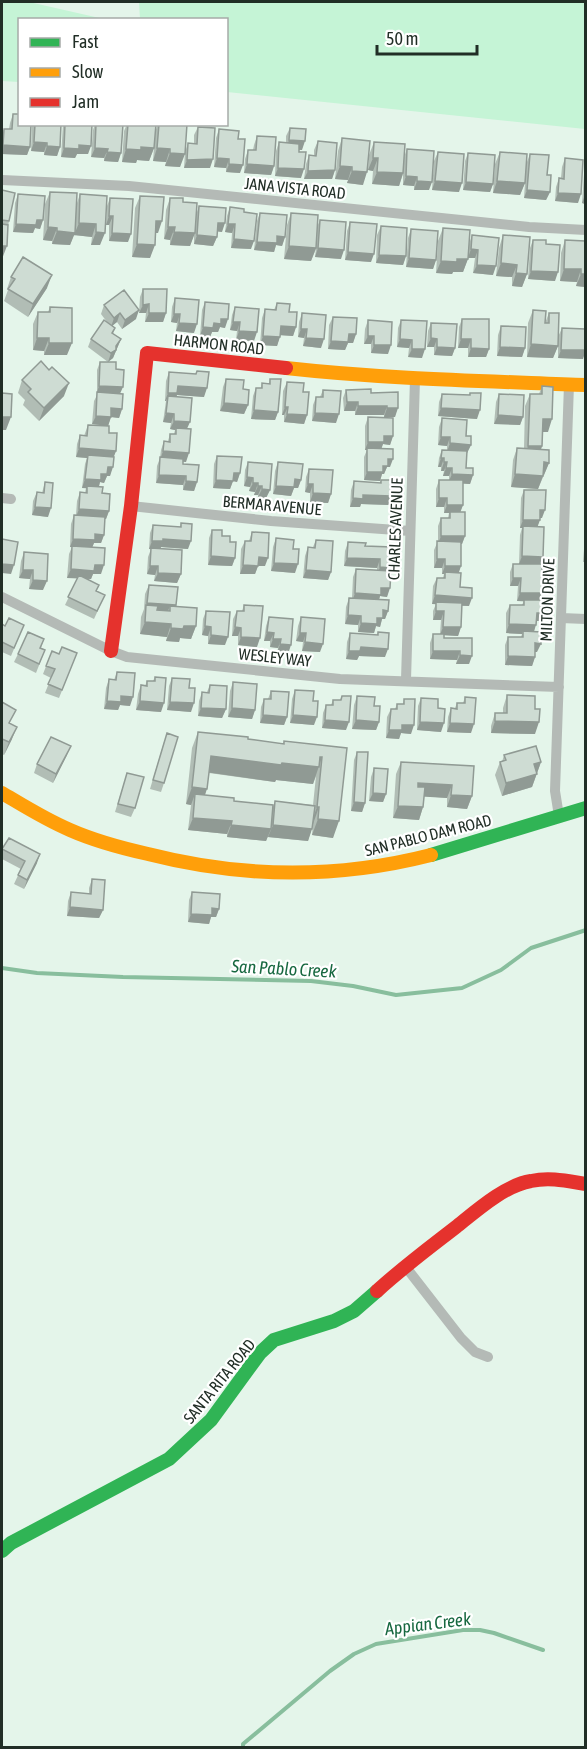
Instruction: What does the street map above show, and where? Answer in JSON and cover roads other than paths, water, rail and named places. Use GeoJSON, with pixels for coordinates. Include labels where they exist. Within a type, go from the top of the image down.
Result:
{"type":"FeatureCollection","features":[{"type":"Feature","properties":{"kind":"street","name":"JANA VISTA ROAD"},"geometry":{"type":"LineString","coordinates":[[2,180],[129,186],[529,227],[585,230]]}},
{"type":"Feature","properties":{"kind":"street","name":"HARMON ROAD"},"geometry":{"type":"LineString","coordinates":[[111,651],[131,506],[147,353],[348,375],[585,385]]}},
{"type":"Feature","properties":{"kind":"street","name":"CHARLES AVENUE"},"geometry":{"type":"LineString","coordinates":[[406,680],[415,379]]}},
{"type":"Feature","properties":{"kind":"street","name":"MILTON DRIVE"},"geometry":{"type":"LineString","coordinates":[[559,816],[555,791],[569,384]]}},
{"type":"Feature","properties":{"kind":"street","name":"BERMAR AVENUE"},"geometry":{"type":"LineString","coordinates":[[131,506],[271,521],[410,531]]}},
{"type":"Feature","properties":{"kind":"street","name":"WESLEY WAY"},"geometry":{"type":"LineString","coordinates":[[2,597],[127,657],[340,679],[559,687]]}},
{"type":"Feature","properties":{"kind":"street"},"geometry":{"type":"LineString","coordinates":[[561,618],[585,619]]}},
{"type":"Feature","properties":{"kind":"street","name":"SAN PABLO DAM ROAD"},"geometry":{"type":"LineString","coordinates":[[2,793],[62,827],[106,843],[205,868],[255,873],[337,872],[394,864],[585,808]]}},
{"type":"Feature","properties":{"kind":"street","name":"SANTA RITA ROAD"},"geometry":{"type":"LineString","coordinates":[[2,1551],[11,1542],[169,1460],[211,1420],[260,1353],[274,1340],[334,1321],[354,1311],[405,1266],[483,1206],[510,1189],[529,1181],[554,1179],[585,1184]]}},
{"type":"Feature","properties":{"kind":"street"},"geometry":{"type":"LineString","coordinates":[[405,1266],[461,1338],[475,1352],[488,1357]]}},
{"type":"Feature","properties":{"kind":"waterway","name":"San Pablo Creek"},"geometry":{"type":"LineString","coordinates":[[2,968],[37,973],[123,977],[311,981],[353,986],[396,995],[462,988],[501,970],[531,948],[586,930]]}},
{"type":"Feature","properties":{"kind":"waterway","name":"Appian Creek"},"geometry":{"type":"LineString","coordinates":[[243,1748],[243,1744],[330,1671],[354,1654],[376,1644],[463,1630],[480,1630],[543,1650]]}}]}
